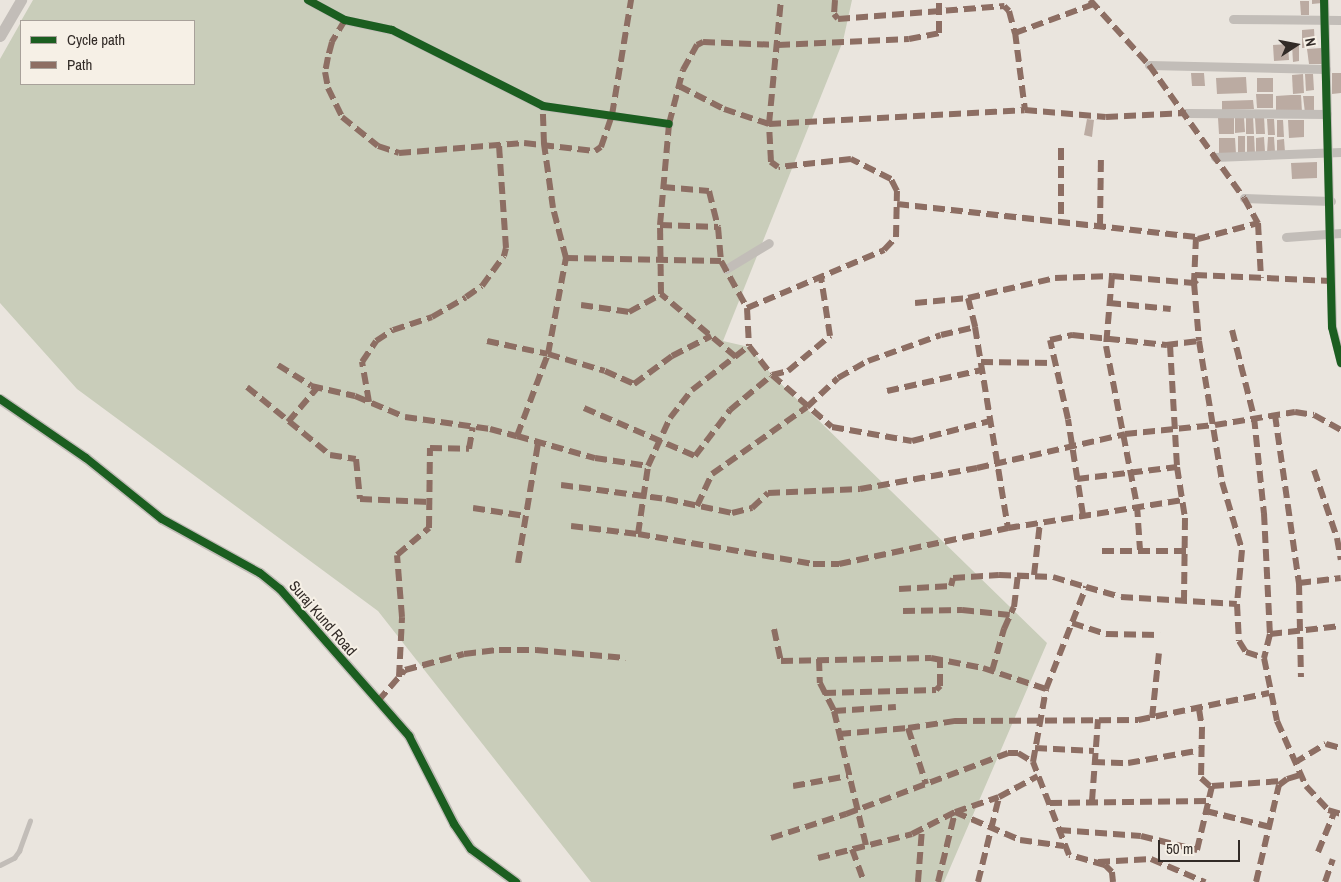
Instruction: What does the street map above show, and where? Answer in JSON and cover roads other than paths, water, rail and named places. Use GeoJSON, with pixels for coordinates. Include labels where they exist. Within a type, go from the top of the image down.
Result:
{"type":"FeatureCollection","features":[{"type":"Feature","properties":{"kind":"street"},"geometry":{"type":"LineString","coordinates":[[0,36],[21,0]]}},
{"type":"Feature","properties":{"kind":"street"},"geometry":{"type":"LineString","coordinates":[[308,0],[345,20],[392,30],[543,106],[669,124]]}},
{"type":"Feature","properties":{"kind":"street"},"geometry":{"type":"LineString","coordinates":[[1324,0],[1328,152],[1331,201],[1336,233],[1331,281],[1341,363]]}},
{"type":"Feature","properties":{"kind":"street"},"geometry":{"type":"LineString","coordinates":[[1233,19],[1341,20]]}},
{"type":"Feature","properties":{"kind":"street"},"geometry":{"type":"LineString","coordinates":[[1149,65],[1326,69]]}},
{"type":"Feature","properties":{"kind":"street"},"geometry":{"type":"LineString","coordinates":[[1186,113],[1327,114]]}},
{"type":"Feature","properties":{"kind":"street"},"geometry":{"type":"LineString","coordinates":[[1215,157],[1341,152]]}},
{"type":"Feature","properties":{"kind":"street"},"geometry":{"type":"LineString","coordinates":[[1244,198],[1331,201]]}},
{"type":"Feature","properties":{"kind":"street"},"geometry":{"type":"LineString","coordinates":[[1286,237],[1336,233]]}},
{"type":"Feature","properties":{"kind":"street"},"geometry":{"type":"LineString","coordinates":[[726,269],[770,243]]}},
{"type":"Feature","properties":{"kind":"street"},"geometry":{"type":"LineString","coordinates":[[1331,281],[1341,281]]}},
{"type":"Feature","properties":{"kind":"street","name":"Suraj Kund Road"},"geometry":{"type":"LineString","coordinates":[[0,399],[86,458],[162,519],[260,573],[280,589],[409,736],[454,824],[471,849],[516,882]]}},
{"type":"Feature","properties":{"kind":"lane"},"geometry":{"type":"LineString","coordinates":[[0,866],[14,858],[19,851],[30,821]]}}]}
